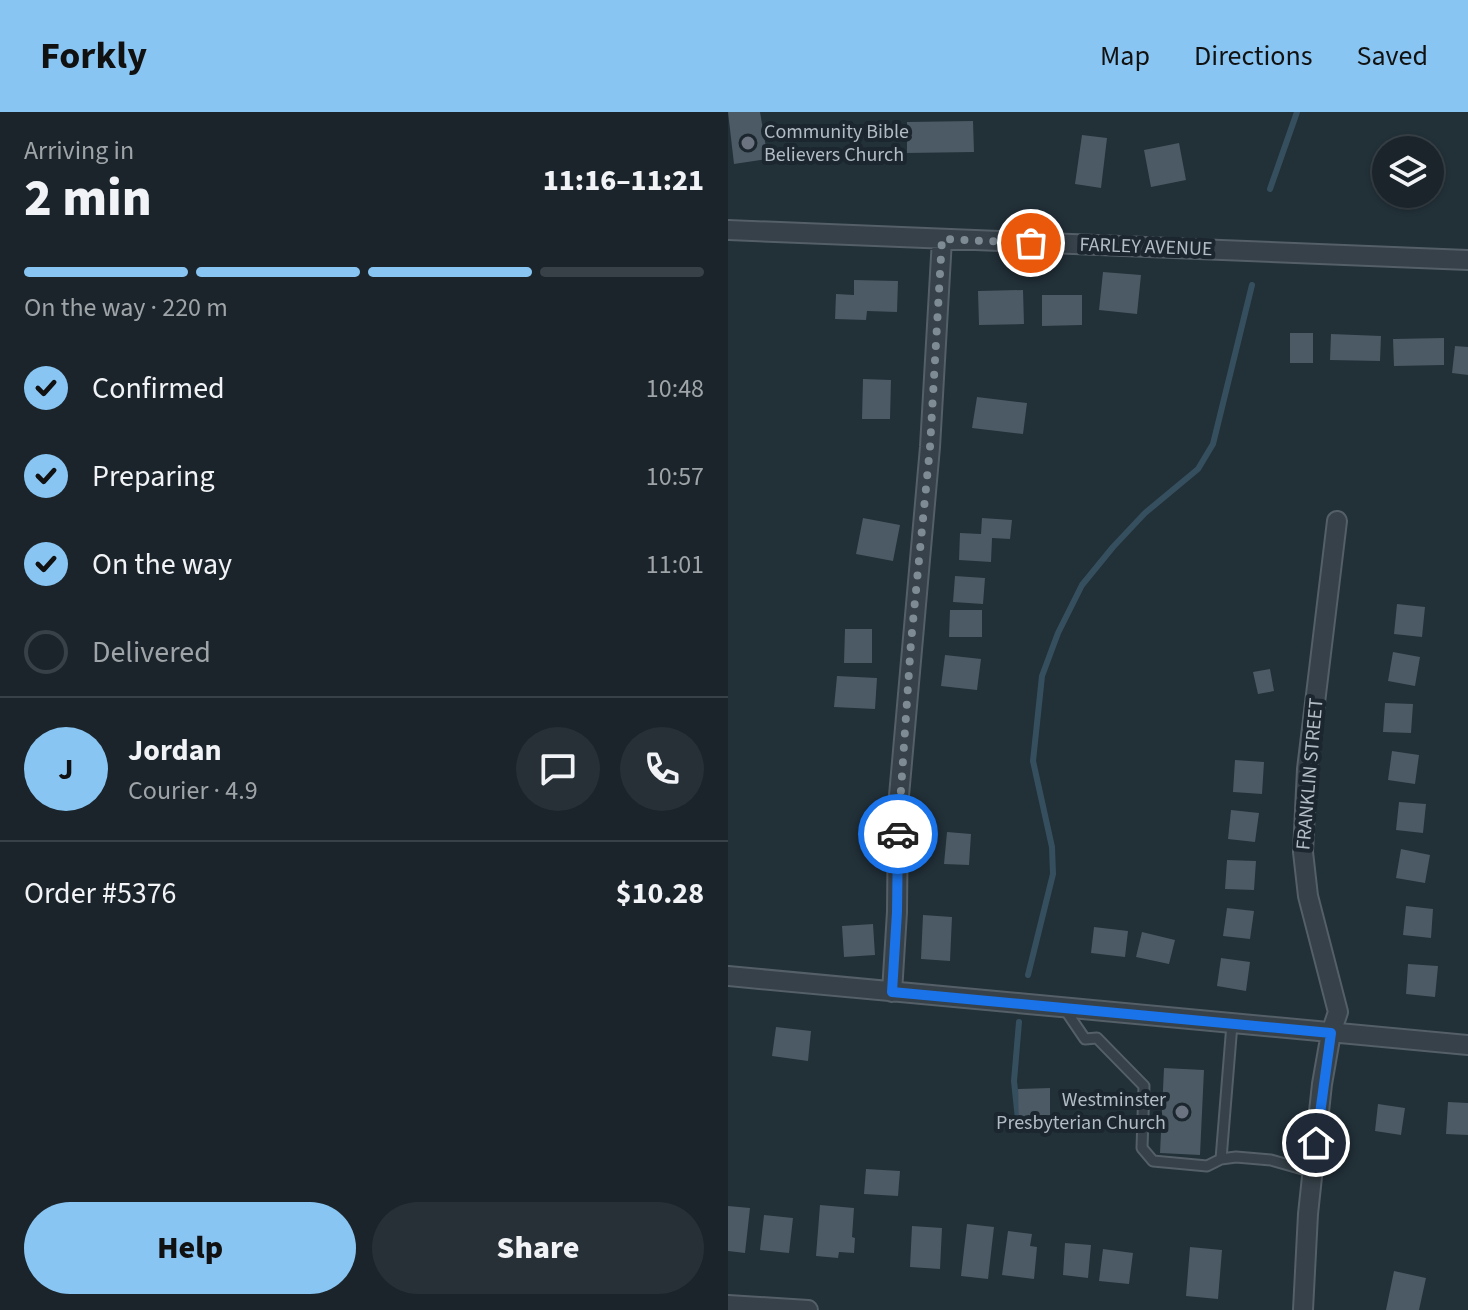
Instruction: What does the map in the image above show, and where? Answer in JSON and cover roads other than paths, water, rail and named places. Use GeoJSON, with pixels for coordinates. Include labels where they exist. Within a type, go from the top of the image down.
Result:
{"type":"FeatureCollection","features":[{"type":"Feature","properties":{"kind":"street","name":"FARLEY AVENUE"},"geometry":{"type":"LineString","coordinates":[[728,230],[1468,260]]}},
{"type":"Feature","properties":{"kind":"street"},"geometry":{"type":"LineString","coordinates":[[892,992],[897,912],[898,807],[930,447],[942,239]]}},
{"type":"Feature","properties":{"kind":"street","name":"FRANKLIN STREET"},"geometry":{"type":"LineString","coordinates":[[1303,1310],[1322,1084],[1338,1012],[1308,896],[1303,852],[1307,769],[1337,521]]}},
{"type":"Feature","properties":{"kind":"street"},"geometry":{"type":"LineString","coordinates":[[728,976],[1468,1045]]}},
{"type":"Feature","properties":{"kind":"street"},"geometry":{"type":"LineString","coordinates":[[728,1305],[808,1310]]}},
{"type":"Feature","properties":{"kind":"lane"},"geometry":{"type":"LineString","coordinates":[[1064,1008],[1085,1039],[1097,1038],[1144,1086],[1142,1148],[1153,1161],[1207,1166],[1221,1159],[1236,1157],[1271,1160],[1313,1172]]}},
{"type":"Feature","properties":{"kind":"lane"},"geometry":{"type":"LineString","coordinates":[[1221,1159],[1232,1024]]}},
{"type":"Feature","properties":{"kind":"waterway"},"geometry":{"type":"LineString","coordinates":[[1270,189],[1297,112]]}},
{"type":"Feature","properties":{"kind":"waterway"},"geometry":{"type":"LineString","coordinates":[[1028,975],[1053,874],[1052,847],[1033,761],[1042,676],[1058,633],[1082,585],[1145,513],[1198,469],[1213,444],[1252,285]]}},
{"type":"Feature","properties":{"kind":"waterway"},"geometry":{"type":"LineString","coordinates":[[1019,1022],[1014,1081],[1019,1129]]}},
{"type":"Feature","properties":{"kind":"place","name":"Community Bible Believers Church"},"geometry":{"type":"Point","coordinates":[748,143]}},
{"type":"Feature","properties":{"kind":"place","name":"Westminster Presbyterian Church"},"geometry":{"type":"Point","coordinates":[1182,1112]}}]}
